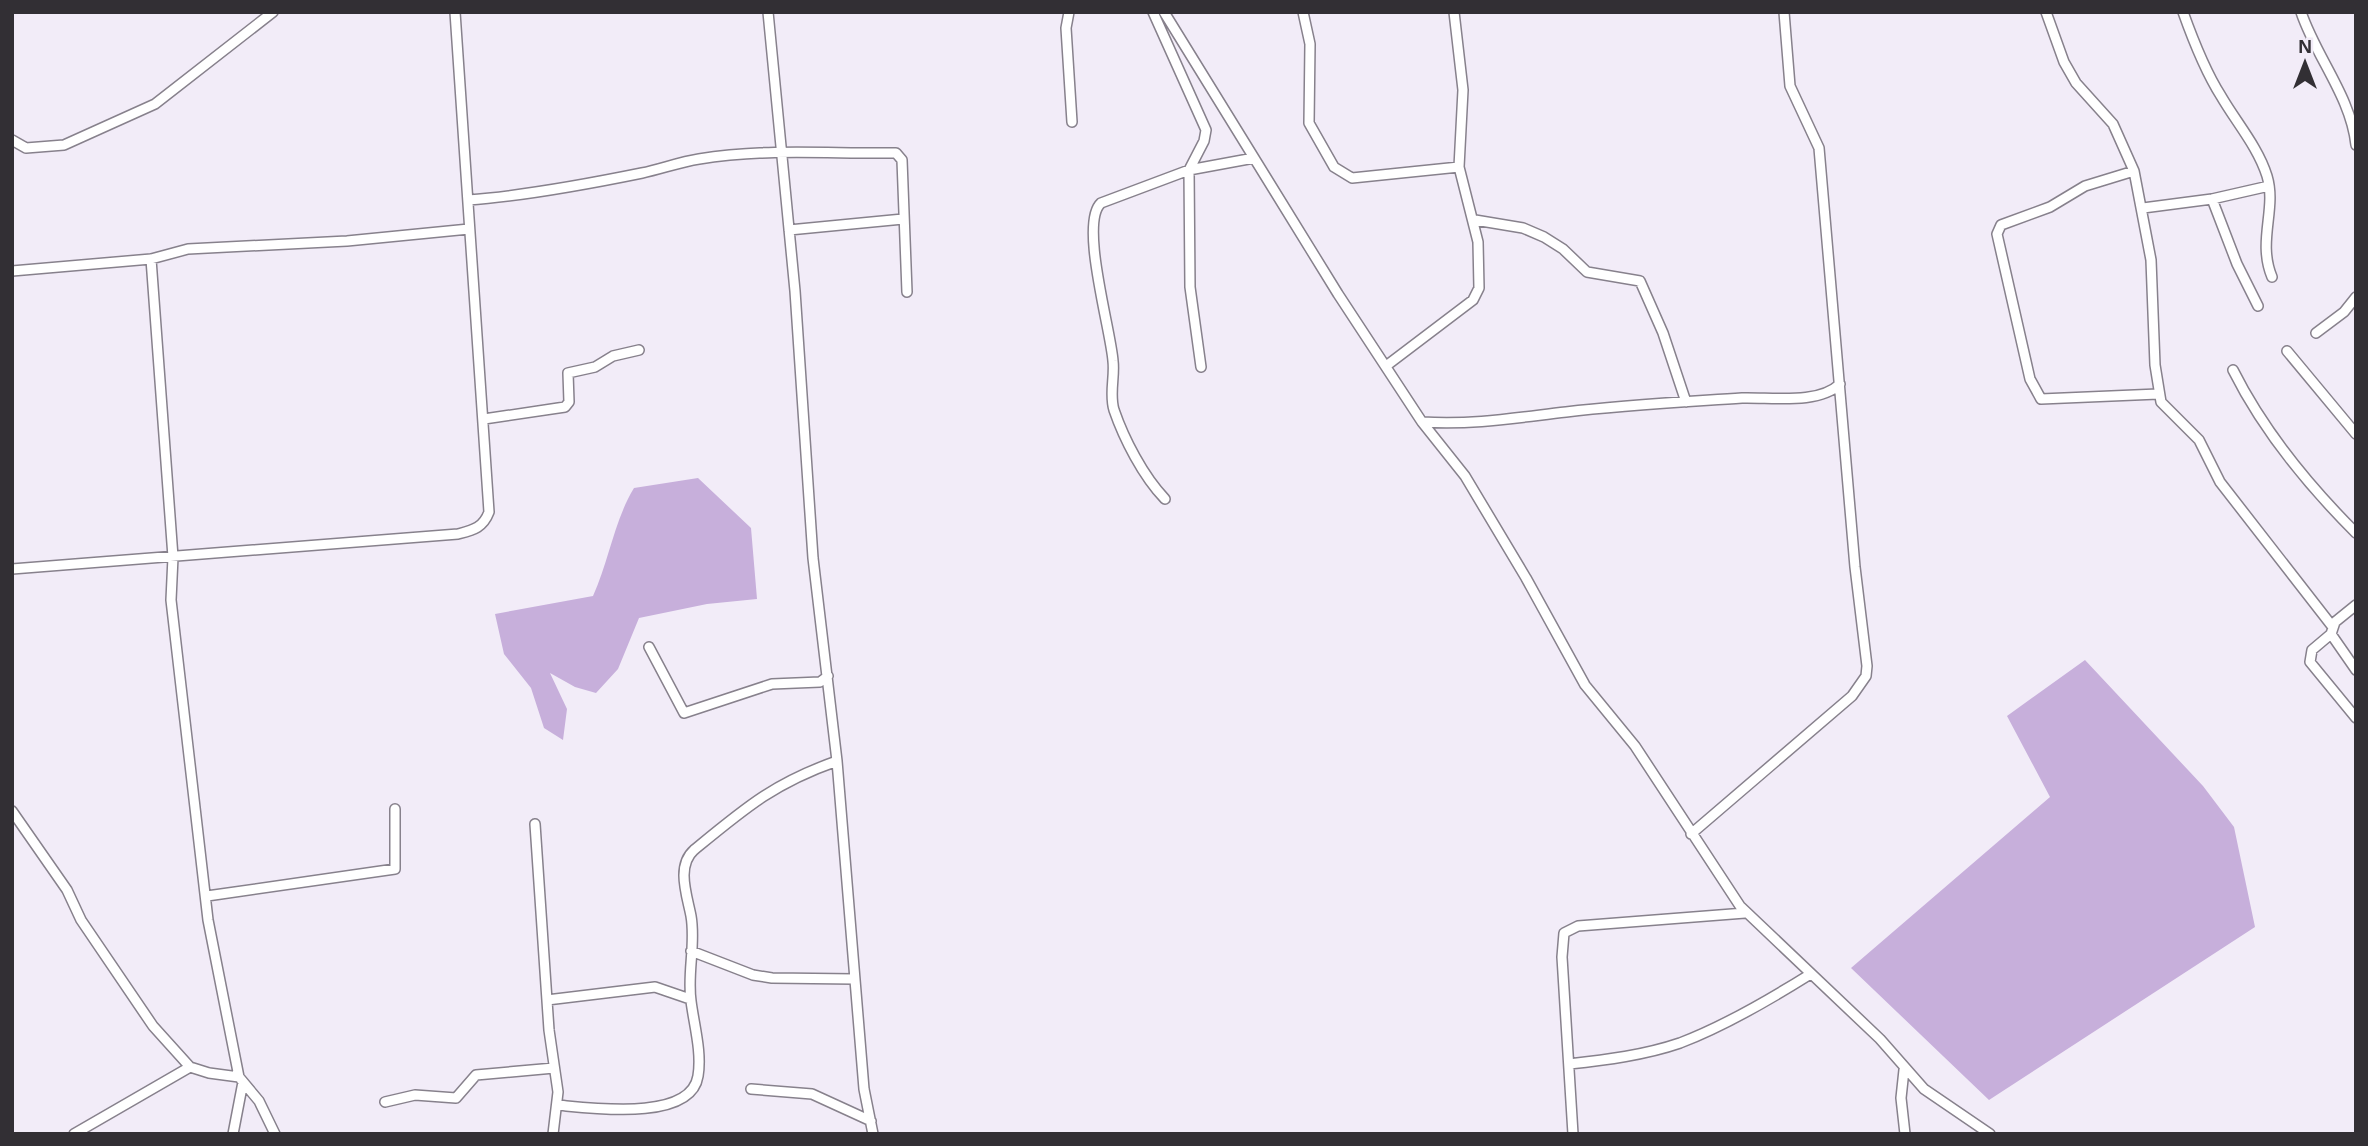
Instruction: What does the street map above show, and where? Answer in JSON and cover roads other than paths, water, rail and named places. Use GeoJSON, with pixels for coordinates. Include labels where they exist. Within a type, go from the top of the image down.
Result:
{"type":"FeatureCollection","features":[{"type":"Feature","properties":{"kind":"street"},"geometry":{"type":"LineString","coordinates":[[12,140],[26,148],[64,145],[155,104],[273,12]]}},
{"type":"Feature","properties":{"kind":"street"},"geometry":{"type":"LineString","coordinates":[[12,569],[457,534],[485,523],[489,512],[484,419],[455,12]]}},
{"type":"Feature","properties":{"kind":"street"},"geometry":{"type":"LineString","coordinates":[[768,12],[806,420],[813,558],[837,761],[864,1089],[873,1134]]}},
{"type":"Feature","properties":{"kind":"street"},"geometry":{"type":"LineString","coordinates":[[1069,12],[1067,60],[1072,122]]}},
{"type":"Feature","properties":{"kind":"street"},"geometry":{"type":"LineString","coordinates":[[1153,12],[1206,130],[1204,141],[1189,170],[1190,287],[1201,367]]}},
{"type":"Feature","properties":{"kind":"street"},"geometry":{"type":"LineString","coordinates":[[1164,12],[1254,159],[1422,422],[1465,476],[1526,578],[1585,685],[1635,746],[1745,913],[1880,1040],[1904,1070],[1924,1089],[1990,1134]]}},
{"type":"Feature","properties":{"kind":"street"},"geometry":{"type":"LineString","coordinates":[[1303,12],[1310,44],[1308,123],[1338,172],[1352,178],[1459,167]]}},
{"type":"Feature","properties":{"kind":"street"},"geometry":{"type":"LineString","coordinates":[[1386,366],[1476,294],[1480,272],[1475,220],[1459,167],[1463,90],[1454,12]]}},
{"type":"Feature","properties":{"kind":"street"},"geometry":{"type":"LineString","coordinates":[[1691,834],[1852,695],[1866,676],[1819,148],[1790,86],[1784,12]]}},
{"type":"Feature","properties":{"kind":"street"},"geometry":{"type":"LineString","coordinates":[[2046,12],[2070,72],[2113,124],[2134,171],[2151,260],[2158,394],[2165,409],[2199,440],[2220,482],[2331,630],[2356,670]]}},
{"type":"Feature","properties":{"kind":"street"},"geometry":{"type":"LineString","coordinates":[[2183,12],[2219,95],[2256,152],[2269,186],[2265,248],[2272,277]]}},
{"type":"Feature","properties":{"kind":"street"},"geometry":{"type":"LineString","coordinates":[[2301,12],[2315,48],[2347,107],[2356,145]]}},
{"type":"Feature","properties":{"kind":"street"},"geometry":{"type":"LineString","coordinates":[[468,200],[516,196],[641,173],[697,159],[740,154],[900,155],[907,292]]}},
{"type":"Feature","properties":{"kind":"street"},"geometry":{"type":"LineString","coordinates":[[1165,499],[1154,488],[1113,406],[1114,364],[1092,227],[1094,212],[1101,203],[1189,170],[1254,159]]}},
{"type":"Feature","properties":{"kind":"street"},"geometry":{"type":"LineString","coordinates":[[2134,171],[2085,186],[2050,207],[2001,225],[1997,234],[2030,379],[2040,399],[2158,394]]}},
{"type":"Feature","properties":{"kind":"street"},"geometry":{"type":"LineString","coordinates":[[2143,208],[2213,199],[2269,186]]}},
{"type":"Feature","properties":{"kind":"street"},"geometry":{"type":"LineString","coordinates":[[2213,199],[2258,306]]}},
{"type":"Feature","properties":{"kind":"street"},"geometry":{"type":"LineString","coordinates":[[789,230],[903,219]]}},
{"type":"Feature","properties":{"kind":"street"},"geometry":{"type":"LineString","coordinates":[[1475,220],[1523,228],[1544,237],[1563,249],[1587,272],[1640,281],[1663,333],[1686,402]]}},
{"type":"Feature","properties":{"kind":"street"},"geometry":{"type":"LineString","coordinates":[[12,271],[151,259],[188,249],[347,241],[469,229]]}},
{"type":"Feature","properties":{"kind":"street"},"geometry":{"type":"LineString","coordinates":[[151,259],[173,557],[171,600],[194,815],[207,896],[208,920],[241,1079],[233,1134]]}},
{"type":"Feature","properties":{"kind":"street"},"geometry":{"type":"LineString","coordinates":[[2316,333],[2344,312],[2356,297]]}},
{"type":"Feature","properties":{"kind":"street"},"geometry":{"type":"LineString","coordinates":[[484,419],[565,408],[569,402],[568,373],[595,367],[613,356],[639,350]]}},
{"type":"Feature","properties":{"kind":"street"},"geometry":{"type":"LineString","coordinates":[[2287,351],[2356,434]]}},
{"type":"Feature","properties":{"kind":"street"},"geometry":{"type":"LineString","coordinates":[[2233,370],[2254,408],[2310,482],[2356,533]]}},
{"type":"Feature","properties":{"kind":"street"},"geometry":{"type":"LineString","coordinates":[[1422,422],[1482,424],[1567,412],[1821,395],[1830,392],[1840,383]]}},
{"type":"Feature","properties":{"kind":"street"},"geometry":{"type":"LineString","coordinates":[[2356,605],[2312,650],[2310,662],[2356,718]]}},
{"type":"Feature","properties":{"kind":"street"},"geometry":{"type":"LineString","coordinates":[[649,647],[684,713],[765,686],[820,682],[828,676]]}},
{"type":"Feature","properties":{"kind":"street"},"geometry":{"type":"LineString","coordinates":[[557,1105],[658,1107],[681,1101],[689,1094],[698,1070],[690,999],[693,935],[684,875],[689,855],[770,790],[837,761]]}},
{"type":"Feature","properties":{"kind":"street"},"geometry":{"type":"LineString","coordinates":[[207,896],[395,869],[394,808]]}},
{"type":"Feature","properties":{"kind":"street"},"geometry":{"type":"LineString","coordinates":[[12,811],[67,890],[81,920],[153,1026],[190,1067],[241,1079],[259,1101],[275,1134]]}},
{"type":"Feature","properties":{"kind":"street"},"geometry":{"type":"LineString","coordinates":[[535,824],[557,1105],[553,1134]]}},
{"type":"Feature","properties":{"kind":"street"},"geometry":{"type":"LineString","coordinates":[[1573,1134],[1562,957],[1562,940],[1568,929],[1745,913]]}},
{"type":"Feature","properties":{"kind":"street"},"geometry":{"type":"LineString","coordinates":[[691,951],[753,975],[772,978],[854,979]]}},
{"type":"Feature","properties":{"kind":"street"},"geometry":{"type":"LineString","coordinates":[[1569,1064],[1644,1052],[1681,1042],[1766,1003],[1810,975]]}},
{"type":"Feature","properties":{"kind":"street"},"geometry":{"type":"LineString","coordinates":[[547,1000],[655,987],[690,999]]}},
{"type":"Feature","properties":{"kind":"street"},"geometry":{"type":"LineString","coordinates":[[74,1134],[190,1067]]}},
{"type":"Feature","properties":{"kind":"street"},"geometry":{"type":"LineString","coordinates":[[384,1102],[415,1095],[456,1098],[476,1075],[554,1068]]}},
{"type":"Feature","properties":{"kind":"street"},"geometry":{"type":"LineString","coordinates":[[1904,1070],[1901,1098],[1905,1134]]}},
{"type":"Feature","properties":{"kind":"street"},"geometry":{"type":"LineString","coordinates":[[751,1089],[811,1094],[871,1121]]}}]}
